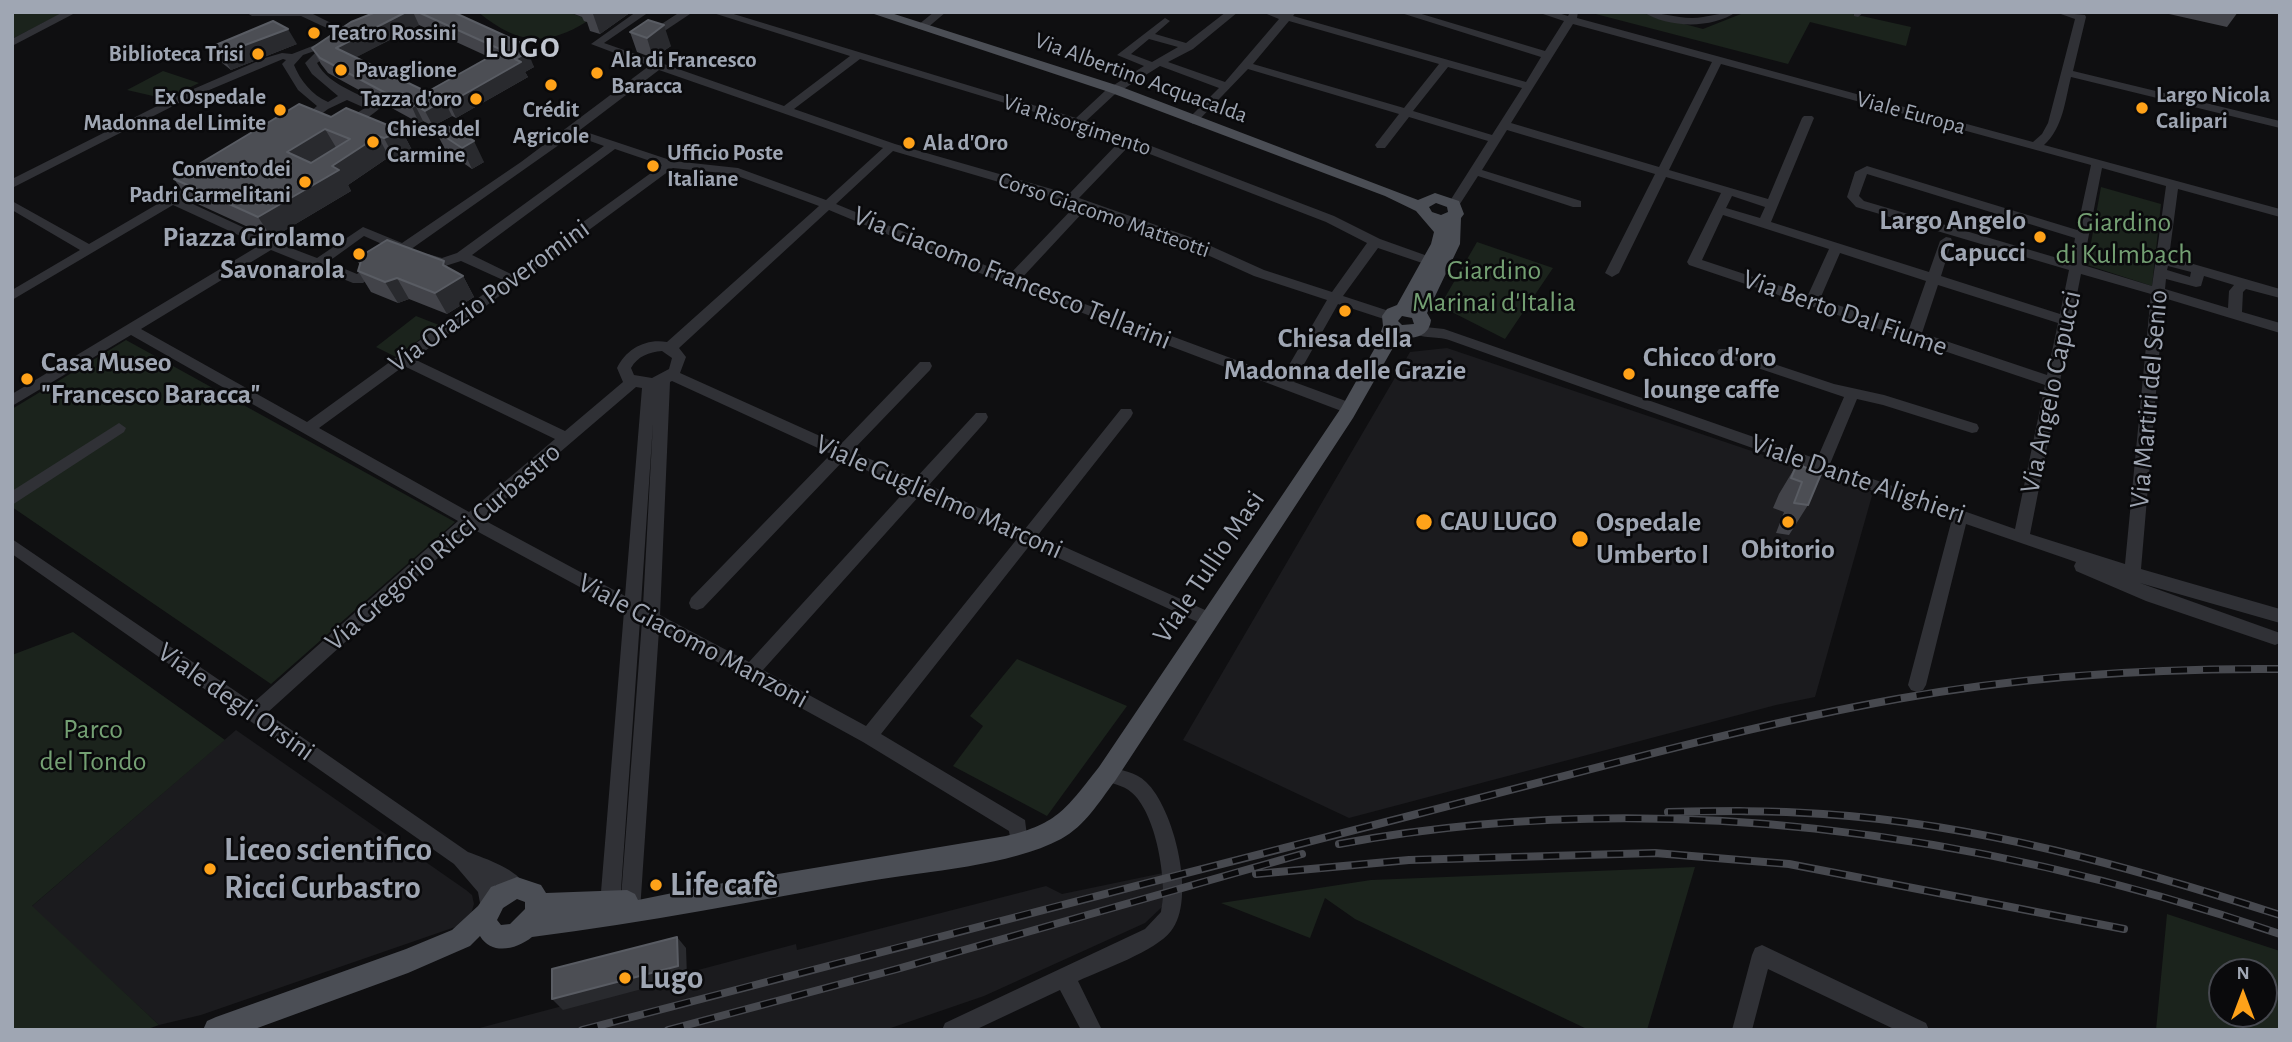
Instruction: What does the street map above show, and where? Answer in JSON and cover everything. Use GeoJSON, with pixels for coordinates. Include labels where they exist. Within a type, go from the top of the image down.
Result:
{"type":"FeatureCollection","features":[{"type":"Feature","properties":{"kind":"main road","name":"Via Albertino Acquacalda"},"geometry":{"type":"LineString","coordinates":[[874,12],[1114,89],[1390,193],[1427,202]]}},
{"type":"Feature","properties":{"kind":"main road"},"geometry":{"type":"LineString","coordinates":[[1427,202],[1453,211],[1434,219],[1425,215],[1427,202]]}},
{"type":"Feature","properties":{"kind":"main road"},"geometry":{"type":"LineString","coordinates":[[1407,321],[1452,244],[1453,211]]}},
{"type":"Feature","properties":{"kind":"main road","name":"Viale Tullio Masi"},"geometry":{"type":"LineString","coordinates":[[1019,844],[1059,827],[1075,816],[1107,774],[1349,408],[1385,346],[1407,321],[1442,232],[1434,219]]}},
{"type":"Feature","properties":{"kind":"main road"},"geometry":{"type":"LineString","coordinates":[[408,961],[514,935],[534,914],[712,896],[1019,844]]}},
{"type":"Feature","properties":{"kind":"main road"},"geometry":{"type":"LineString","coordinates":[[216,1030],[408,961],[461,938],[501,894],[517,888],[531,891],[534,914]]}},
{"type":"Feature","properties":{"kind":"main road"},"geometry":{"type":"LineString","coordinates":[[487,911],[487,929],[498,937]]}},
{"type":"Feature","properties":{"kind":"street"},"geometry":{"type":"LineString","coordinates":[[12,43],[72,12]]}},
{"type":"Feature","properties":{"kind":"street"},"geometry":{"type":"LineString","coordinates":[[644,12],[596,44],[621,54],[688,12]]}},
{"type":"Feature","properties":{"kind":"street","name":"Via Risorgimento"},"geometry":{"type":"LineString","coordinates":[[715,12],[1078,122],[1330,219],[1374,243],[1431,262]]}},
{"type":"Feature","properties":{"kind":"street"},"geometry":{"type":"LineString","coordinates":[[922,27],[941,12]]}},
{"type":"Feature","properties":{"kind":"street"},"geometry":{"type":"LineString","coordinates":[[1078,122],[1114,89],[1214,31],[1233,12]]}},
{"type":"Feature","properties":{"kind":"street"},"geometry":{"type":"LineString","coordinates":[[1266,12],[1289,15],[1529,86]]}},
{"type":"Feature","properties":{"kind":"street"},"geometry":{"type":"LineString","coordinates":[[1403,12],[1548,56]]}},
{"type":"Feature","properties":{"kind":"street","name":"Viale Europa"},"geometry":{"type":"LineString","coordinates":[[1542,12],[1573,16],[1718,61],[2280,213]]}},
{"type":"Feature","properties":{"kind":"street"},"geometry":{"type":"LineString","coordinates":[[1648,12],[1682,23],[1694,23],[1731,12]]}},
{"type":"Feature","properties":{"kind":"street"},"geometry":{"type":"LineString","coordinates":[[2034,147],[2047,136],[2054,123],[2081,17],[2060,12]]}},
{"type":"Feature","properties":{"kind":"street"},"geometry":{"type":"LineString","coordinates":[[251,13],[261,21]]}},
{"type":"Feature","properties":{"kind":"street"},"geometry":{"type":"LineString","coordinates":[[251,13],[302,13],[351,34]]}},
{"type":"Feature","properties":{"kind":"street"},"geometry":{"type":"LineString","coordinates":[[1193,120],[1227,87],[1289,15]]}},
{"type":"Feature","properties":{"kind":"street"},"geometry":{"type":"LineString","coordinates":[[1453,211],[1470,176],[1573,16]]}},
{"type":"Feature","properties":{"kind":"street"},"geometry":{"type":"LineString","coordinates":[[1165,20],[1123,55],[1227,87]]}},
{"type":"Feature","properties":{"kind":"street"},"geometry":{"type":"LineString","coordinates":[[12,184],[179,99],[269,60],[293,57],[351,34]]}},
{"type":"Feature","properties":{"kind":"street"},"geometry":{"type":"LineString","coordinates":[[293,57],[288,64],[295,80],[334,113],[353,120],[374,108],[344,94],[316,72],[311,63],[319,55],[345,41],[351,34]]}},
{"type":"Feature","properties":{"kind":"street"},"geometry":{"type":"LineString","coordinates":[[1147,35],[1189,47]]}},
{"type":"Feature","properties":{"kind":"street","name":"Corso Giacomo Matteotti"},"geometry":{"type":"LineString","coordinates":[[621,54],[891,147],[1078,201],[1188,241],[1259,273],[1407,321]]}},
{"type":"Feature","properties":{"kind":"street"},"geometry":{"type":"LineString","coordinates":[[786,110],[857,57]]}},
{"type":"Feature","properties":{"kind":"street"},"geometry":{"type":"LineString","coordinates":[[1612,273],[1718,61]]}},
{"type":"Feature","properties":{"kind":"street"},"geometry":{"type":"LineString","coordinates":[[1381,145],[1446,62]]}},
{"type":"Feature","properties":{"kind":"street"},"geometry":{"type":"LineString","coordinates":[[1245,65],[1494,139]]}},
{"type":"Feature","properties":{"kind":"street"},"geometry":{"type":"LineString","coordinates":[[173,200],[270,245],[358,280],[572,131],[612,97],[657,66]]}},
{"type":"Feature","properties":{"kind":"street"},"geometry":{"type":"LineString","coordinates":[[2067,73],[2280,125]]}},
{"type":"Feature","properties":{"kind":"street"},"geometry":{"type":"LineString","coordinates":[[289,131],[327,105],[342,99],[344,94]]}},
{"type":"Feature","properties":{"kind":"street"},"geometry":{"type":"LineString","coordinates":[[1765,224],[1808,118]]}},
{"type":"Feature","properties":{"kind":"street"},"geometry":{"type":"LineString","coordinates":[[2054,123],[2058,153]]}},
{"type":"Feature","properties":{"kind":"street"},"geometry":{"type":"LineString","coordinates":[[1504,125],[1773,205]]}},
{"type":"Feature","properties":{"kind":"street","name":"Via Giacomo Francesco Tellarini"},"geometry":{"type":"LineString","coordinates":[[572,131],[671,164],[734,171],[828,205],[1011,281],[1349,408]]}},
{"type":"Feature","properties":{"kind":"street"},"geometry":{"type":"LineString","coordinates":[[1011,281],[1127,142]]}},
{"type":"Feature","properties":{"kind":"street"},"geometry":{"type":"LineString","coordinates":[[317,263],[363,231],[442,263],[462,256],[613,145]]}},
{"type":"Feature","properties":{"kind":"street"},"geometry":{"type":"LineString","coordinates":[[670,348],[891,147]]}},
{"type":"Feature","properties":{"kind":"street","name":"Via Orazio Poveromini"},"geometry":{"type":"LineString","coordinates":[[308,429],[671,164]]}},
{"type":"Feature","properties":{"kind":"street","name":"Via Angelo Capucci"},"geometry":{"type":"LineString","coordinates":[[2021,537],[2097,164]]}},
{"type":"Feature","properties":{"kind":"street"},"geometry":{"type":"LineString","coordinates":[[2082,236],[1867,170],[1861,172],[1853,197],[1860,204],[2280,328]]}},
{"type":"Feature","properties":{"kind":"street"},"geometry":{"type":"LineString","coordinates":[[12,296],[219,172]]}},
{"type":"Feature","properties":{"kind":"street"},"geometry":{"type":"LineString","coordinates":[[1427,202],[1447,194],[1470,176]]}},
{"type":"Feature","properties":{"kind":"street"},"geometry":{"type":"LineString","coordinates":[[1470,176],[1577,204]]}},
{"type":"Feature","properties":{"kind":"street","name":"Via Martiri del Senio"},"geometry":{"type":"LineString","coordinates":[[2132,580],[2158,292],[2172,184]]}},
{"type":"Feature","properties":{"kind":"street"},"geometry":{"type":"LineString","coordinates":[[1728,191],[1719,210],[2065,321]]}},
{"type":"Feature","properties":{"kind":"street"},"geometry":{"type":"LineString","coordinates":[[12,205],[90,250]]}},
{"type":"Feature","properties":{"kind":"street","name":"Via Berto Dal Fiume"},"geometry":{"type":"LineString","coordinates":[[1719,210],[1694,262],[2052,382]]}},
{"type":"Feature","properties":{"kind":"street"},"geometry":{"type":"LineString","coordinates":[[1914,336],[1946,241]]}},
{"type":"Feature","properties":{"kind":"street"},"geometry":{"type":"LineString","coordinates":[[1285,384],[1336,296],[1374,243]]}},
{"type":"Feature","properties":{"kind":"street"},"geometry":{"type":"LineString","coordinates":[[12,401],[270,245]]}},
{"type":"Feature","properties":{"kind":"street"},"geometry":{"type":"LineString","coordinates":[[1812,302],[1836,247]]}},
{"type":"Feature","properties":{"kind":"street"},"geometry":{"type":"LineString","coordinates":[[462,256],[511,279]]}},
{"type":"Feature","properties":{"kind":"street"},"geometry":{"type":"LineString","coordinates":[[2162,267],[2196,283],[2198,271],[2280,294]]}},
{"type":"Feature","properties":{"kind":"street"},"geometry":{"type":"LineString","coordinates":[[2235,314],[2236,291],[2244,284]]}},
{"type":"Feature","properties":{"kind":"street","name":"Viale Dante Alighieri"},"geometry":{"type":"LineString","coordinates":[[1407,321],[1961,515],[2043,545],[2066,560],[2155,586]]}},
{"type":"Feature","properties":{"kind":"street","name":"Viale Giacomo Manzoni"},"geometry":{"type":"LineString","coordinates":[[132,330],[633,610],[869,736],[1018,826],[1019,844]]}},
{"type":"Feature","properties":{"kind":"street"},"geometry":{"type":"LineString","coordinates":[[653,346],[670,348],[679,357],[676,370],[654,380],[625,373],[630,358],[653,346]]}},
{"type":"Feature","properties":{"kind":"street"},"geometry":{"type":"LineString","coordinates":[[1724,352],[1852,394],[1884,400],[1972,428]]}},
{"type":"Feature","properties":{"kind":"street"},"geometry":{"type":"LineString","coordinates":[[401,359],[567,438]]}},
{"type":"Feature","properties":{"kind":"street"},"geometry":{"type":"LineString","coordinates":[[697,603],[925,366]]}},
{"type":"Feature","properties":{"kind":"street"},"geometry":{"type":"LineString","coordinates":[[624,906],[633,610],[654,380]]}},
{"type":"Feature","properties":{"kind":"street"},"geometry":{"type":"LineString","coordinates":[[624,906],[651,619],[654,380]]}},
{"type":"Feature","properties":{"kind":"street","name":"Via Gregorio Ricci Curbastro"},"geometry":{"type":"LineString","coordinates":[[254,713],[470,520],[567,438],[654,380]]}},
{"type":"Feature","properties":{"kind":"street","name":"Viale Guglielmo Marconi"},"geometry":{"type":"LineString","coordinates":[[654,380],[842,453],[1208,619]]}},
{"type":"Feature","properties":{"kind":"street"},"geometry":{"type":"LineString","coordinates":[[1822,466],[1852,394]]}},
{"type":"Feature","properties":{"kind":"street"},"geometry":{"type":"LineString","coordinates":[[869,736],[1126,413]]}},
{"type":"Feature","properties":{"kind":"street"},"geometry":{"type":"LineString","coordinates":[[751,672],[981,417]]}},
{"type":"Feature","properties":{"kind":"street"},"geometry":{"type":"LineString","coordinates":[[12,499],[119,428]]}},
{"type":"Feature","properties":{"kind":"street"},"geometry":{"type":"LineString","coordinates":[[1917,685],[1961,515]]}},
{"type":"Feature","properties":{"kind":"street","name":"Viale degli Orsini"},"geometry":{"type":"LineString","coordinates":[[12,545],[461,858],[486,868],[517,888]]}},
{"type":"Feature","properties":{"kind":"street"},"geometry":{"type":"LineString","coordinates":[[2155,586],[2280,616]]}},
{"type":"Feature","properties":{"kind":"street"},"geometry":{"type":"LineString","coordinates":[[2155,586],[2173,597],[2277,639]]}},
{"type":"Feature","properties":{"kind":"street"},"geometry":{"type":"LineString","coordinates":[[953,1030],[1152,936],[1166,925],[1172,911],[1172,876],[1154,805],[1138,785],[1107,774]]}},
{"type":"Feature","properties":{"kind":"street","name":"Viale degli Orsini"},"geometry":{"type":"LineString","coordinates":[[461,858],[486,888],[487,911]]}},
{"type":"Feature","properties":{"kind":"street"},"geometry":{"type":"LineString","coordinates":[[1742,1030],[1762,955],[1919,1030]]}},
{"type":"Feature","properties":{"kind":"street"},"geometry":{"type":"LineString","coordinates":[[1064,976],[1092,1030]]}},
{"type":"Feature","properties":{"kind":"shaded area","name":"Ospedale Umberto I"},"geometry":{"type":"Polygon","coordinates":[[[1447,348],[1873,492],[1815,697],[1349,818],[1183,740],[1410,352],[1447,348]]]}},
{"type":"Feature","properties":{"kind":"shaded area","name":"Liceo scientifico Ricci Curbastro"},"geometry":{"type":"Polygon","coordinates":[[[236,730],[466,890],[472,895],[474,904],[471,914],[461,925],[201,1015],[159,1025],[31,907],[236,730]]]}},
{"type":"Feature","properties":{"kind":"shaded area"},"geometry":{"type":"Polygon","coordinates":[[[1163,873],[1162,907],[1145,923],[984,996],[885,1030],[472,1030],[796,944],[797,950],[1046,886],[1062,894],[1163,873]]]}},
{"type":"Feature","properties":{"kind":"green space"},"geometry":{"type":"Polygon","coordinates":[[[12,12],[64,12],[12,39],[12,12]]]}},
{"type":"Feature","properties":{"kind":"green space"},"geometry":{"type":"Polygon","coordinates":[[[478,12],[569,12],[586,19],[586,22],[557,36],[530,38],[505,30],[478,12]]]}},
{"type":"Feature","properties":{"kind":"green space"},"geometry":{"type":"Polygon","coordinates":[[[1588,12],[1639,12],[1703,29],[1746,12],[1844,12],[1911,27],[1906,46],[1810,22],[1788,64],[1588,12]]]}},
{"type":"Feature","properties":{"kind":"green space"},"geometry":{"type":"Polygon","coordinates":[[[163,71],[199,83],[166,99],[127,90],[163,71]]]}},
{"type":"Feature","properties":{"kind":"green space","name":"Giardino di Kulmbach"},"geometry":{"type":"Polygon","coordinates":[[[2101,187],[2161,204],[2152,286],[2087,265],[2101,187]]]}},
{"type":"Feature","properties":{"kind":"green space","name":"Giardino Marinai d'Italia"},"geometry":{"type":"Polygon","coordinates":[[[1477,242],[1553,268],[1505,339],[1440,306],[1477,242]]]}},
{"type":"Feature","properties":{"kind":"green space"},"geometry":{"type":"Polygon","coordinates":[[[416,316],[439,325],[396,357],[376,347],[416,316]]]}},
{"type":"Feature","properties":{"kind":"green space"},"geometry":{"type":"Polygon","coordinates":[[[126,340],[455,522],[271,684],[12,507],[12,409],[126,340]]]}},
{"type":"Feature","properties":{"kind":"green space","name":"Parco del Tondo"},"geometry":{"type":"Polygon","coordinates":[[[73,632],[225,740],[32,906],[159,1025],[145,1030],[12,1030],[12,655],[73,632]]]}},
{"type":"Feature","properties":{"kind":"green space"},"geometry":{"type":"Polygon","coordinates":[[[1017,659],[1127,706],[1047,816],[953,766],[983,726],[970,716],[1017,659]]]}},
{"type":"Feature","properties":{"kind":"green space"},"geometry":{"type":"Polygon","coordinates":[[[1695,867],[1647,1030],[1589,1030],[1355,919],[1325,898],[1310,938],[1221,903],[1371,880],[1695,867]]]}},
{"type":"Feature","properties":{"kind":"green space"},"geometry":{"type":"Polygon","coordinates":[[[2167,914],[2280,951],[2280,1030],[2156,1030],[2167,914]]]}},
{"type":"Feature","properties":{"kind":"building"},"geometry":{"type":"Polygon","coordinates":[[[376,12],[406,12],[336,48],[427,92],[502,50],[418,12],[453,12],[521,43],[517,45],[528,52],[515,59],[521,62],[449,103],[444,100],[425,111],[415,105],[412,107],[320,58],[312,48],[351,22],[376,12]]]}},
{"type":"Feature","properties":{"kind":"building"},"geometry":{"type":"Polygon","coordinates":[[[648,20],[664,25],[647,38],[630,32],[648,20]]]}},
{"type":"Feature","properties":{"kind":"building"},"geometry":{"type":"Polygon","coordinates":[[[273,21],[288,29],[221,54],[211,47],[273,21]]]}},
{"type":"Feature","properties":{"kind":"building"},"geometry":{"type":"Polygon","coordinates":[[[299,104],[331,117],[346,108],[402,131],[384,138],[378,136],[332,166],[339,170],[258,217],[174,179],[299,104]],[[325,129],[287,152],[311,163],[350,139],[325,129]]]}},
{"type":"Feature","properties":{"kind":"building"},"geometry":{"type":"Polygon","coordinates":[[[445,125],[474,141],[462,148],[435,130],[445,125]]]}},
{"type":"Feature","properties":{"kind":"building"},"geometry":{"type":"Polygon","coordinates":[[[387,240],[444,261],[443,265],[463,276],[435,293],[397,278],[385,282],[358,271],[361,261],[356,259],[387,240]]]}},
{"type":"Feature","properties":{"kind":"building"},"geometry":{"type":"Polygon","coordinates":[[[1797,464],[1821,474],[1808,505],[1794,503],[1802,482],[1791,478],[1797,464]]]}},
{"type":"Feature","properties":{"kind":"building"},"geometry":{"type":"Polygon","coordinates":[[[677,937],[678,966],[552,999],[552,969],[677,937]]]}},
{"type":"Feature","properties":{"kind":"railway"},"geometry":{"type":"LineString","coordinates":[[582,1030],[1777,723],[1897,699],[1992,684],[2136,672],[2280,669]]}},
{"type":"Feature","properties":{"kind":"railway"},"geometry":{"type":"LineString","coordinates":[[1668,812],[1804,813],[1939,827],[2054,850],[2168,880],[2280,915]]}},
{"type":"Feature","properties":{"kind":"railway"},"geometry":{"type":"LineString","coordinates":[[1339,844],[1457,827],[1576,819],[1696,820],[1815,829],[1933,845],[2051,868],[2166,898],[2280,934]]}},
{"type":"Feature","properties":{"kind":"railway"},"geometry":{"type":"LineString","coordinates":[[1256,874],[1409,860],[1655,853],[1789,864],[2124,929]]}},
{"type":"Feature","properties":{"kind":"railway"},"geometry":{"type":"LineString","coordinates":[[668,1030],[897,969],[1302,854]]}},
{"type":"Feature","properties":{"kind":"place","name":"Teatro Rossini"},"geometry":{"type":"Point","coordinates":[314,33]}},
{"type":"Feature","properties":{"kind":"place","name":"Biblioteca Trisi"},"geometry":{"type":"Point","coordinates":[258,54]}},
{"type":"Feature","properties":{"kind":"place","name":"Pavaglione"},"geometry":{"type":"Point","coordinates":[341,70]}},
{"type":"Feature","properties":{"kind":"place","name":"Ala di Francesco Baracca"},"geometry":{"type":"Point","coordinates":[597,73]}},
{"type":"Feature","properties":{"kind":"place","name":"Crédit Agricole"},"geometry":{"type":"Point","coordinates":[551,85]}},
{"type":"Feature","properties":{"kind":"place","name":"Tazza d'oro"},"geometry":{"type":"Point","coordinates":[476,99]}},
{"type":"Feature","properties":{"kind":"place","name":"Largo Nicola Calipari"},"geometry":{"type":"Point","coordinates":[2142,108]}},
{"type":"Feature","properties":{"kind":"place","name":"Ex Ospedale Madonna del Limite"},"geometry":{"type":"Point","coordinates":[280,110]}},
{"type":"Feature","properties":{"kind":"place","name":"Chiesa del Carmine"},"geometry":{"type":"Point","coordinates":[373,142]}},
{"type":"Feature","properties":{"kind":"place","name":"Ala d'Oro"},"geometry":{"type":"Point","coordinates":[909,143]}},
{"type":"Feature","properties":{"kind":"place","name":"Ufficio Poste Italiane"},"geometry":{"type":"Point","coordinates":[653,166]}},
{"type":"Feature","properties":{"kind":"place","name":"Convento dei Padri Carmelitani"},"geometry":{"type":"Point","coordinates":[305,182]}},
{"type":"Feature","properties":{"kind":"place","name":"Largo Angelo Capucci"},"geometry":{"type":"Point","coordinates":[2040,237]}},
{"type":"Feature","properties":{"kind":"place","name":"Piazza Girolamo Savonarola"},"geometry":{"type":"Point","coordinates":[359,254]}},
{"type":"Feature","properties":{"kind":"place","name":"Chiesa della Madonna delle Grazie"},"geometry":{"type":"Point","coordinates":[1345,311]}},
{"type":"Feature","properties":{"kind":"place","name":"Chicco d'oro lounge caffe"},"geometry":{"type":"Point","coordinates":[1629,374]}},
{"type":"Feature","properties":{"kind":"place","name":"Casa Museo \"Francesco Baracca\""},"geometry":{"type":"Point","coordinates":[27,379]}},
{"type":"Feature","properties":{"kind":"place","name":"CAU LUGO"},"geometry":{"type":"Point","coordinates":[1424,522]}},
{"type":"Feature","properties":{"kind":"place","name":"Obitorio"},"geometry":{"type":"Point","coordinates":[1788,522]}},
{"type":"Feature","properties":{"kind":"place","name":"Ospedale Umberto I"},"geometry":{"type":"Point","coordinates":[1580,539]}},
{"type":"Feature","properties":{"kind":"place","name":"Liceo scientifico Ricci Curbastro"},"geometry":{"type":"Point","coordinates":[210,869]}},
{"type":"Feature","properties":{"kind":"place","name":"Life cafè"},"geometry":{"type":"Point","coordinates":[656,885]}},
{"type":"Feature","properties":{"kind":"place","name":"Lugo"},"geometry":{"type":"Point","coordinates":[625,978]}},
{"type":"Feature","properties":{"kind":"district","name":"LUGO"},"geometry":{"type":"Point","coordinates":[523,48]}}]}
